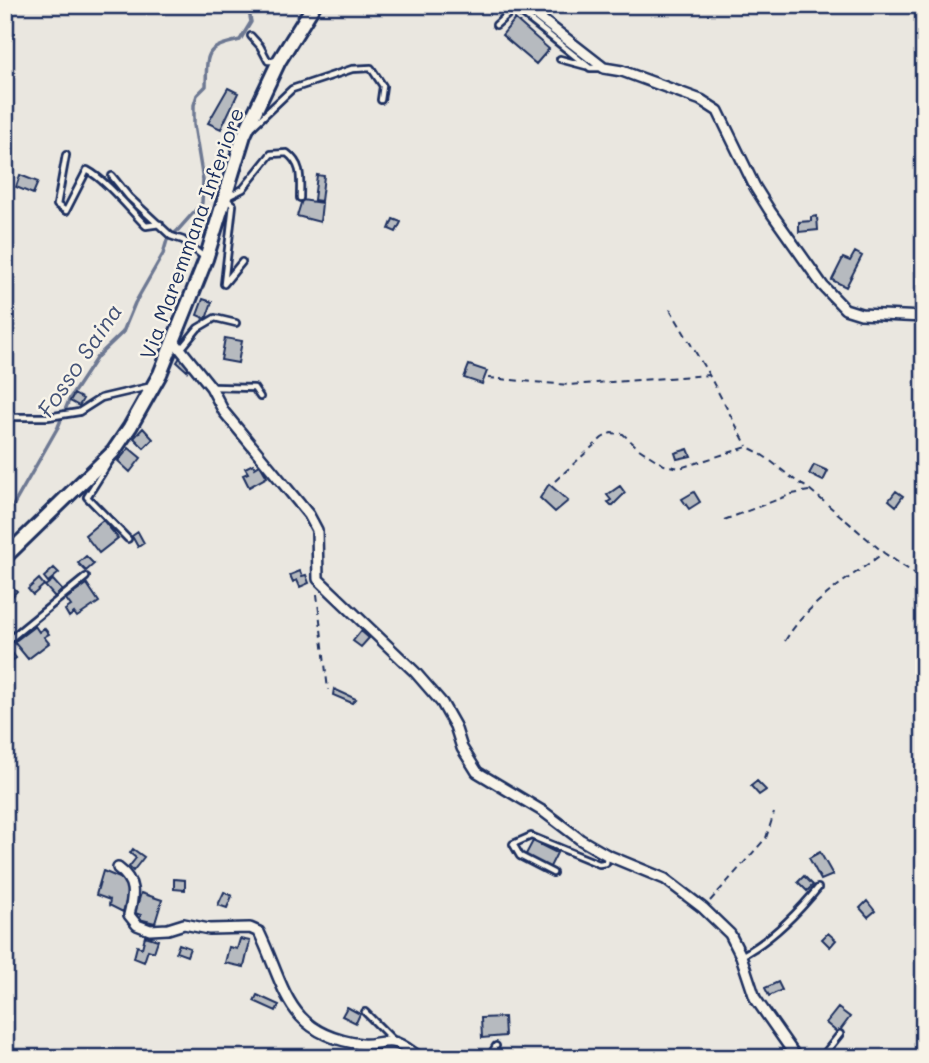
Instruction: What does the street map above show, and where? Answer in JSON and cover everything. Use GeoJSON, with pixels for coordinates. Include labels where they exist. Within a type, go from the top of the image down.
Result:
{"type":"FeatureCollection","features":[{"type":"Feature","properties":{"kind":"main road","name":"Via Maremmana Inferiore"},"geometry":{"type":"LineString","coordinates":[[5,557],[113,452],[177,345],[244,135],[279,61],[314,5]]}},
{"type":"Feature","properties":{"kind":"street"},"geometry":{"type":"LineString","coordinates":[[523,5],[604,68],[622,71],[701,100],[718,111],[755,187],[770,211],[822,286],[845,310],[860,314],[924,317]]}},
{"type":"Feature","properties":{"kind":"street"},"geometry":{"type":"LineString","coordinates":[[177,345],[211,387],[224,412],[309,515],[317,530],[318,579],[415,672],[442,703],[455,726],[462,748],[477,772],[544,812],[581,840],[607,855],[665,879],[703,908],[730,934],[741,956],[755,998],[797,1058]]}},
{"type":"Feature","properties":{"kind":"street"},"geometry":{"type":"LineString","coordinates":[[118,868],[128,875],[133,889],[129,915],[137,925],[150,930],[168,929],[184,924],[209,929],[250,928],[259,932],[287,999],[309,1026],[348,1042],[364,1045],[394,1041],[421,1058]]}},
{"type":"Feature","properties":{"kind":"street"},"geometry":{"type":"LineString","coordinates":[[920,1058],[924,1052]]}},
{"type":"Feature","properties":{"kind":"lane"},"geometry":{"type":"LineString","coordinates":[[496,25],[515,8],[590,68]]}},
{"type":"Feature","properties":{"kind":"lane"},"geometry":{"type":"LineString","coordinates":[[251,36],[268,61],[279,61]]}},
{"type":"Feature","properties":{"kind":"lane"},"geometry":{"type":"LineString","coordinates":[[560,59],[590,68],[604,68]]}},
{"type":"Feature","properties":{"kind":"lane"},"geometry":{"type":"LineString","coordinates":[[244,135],[292,89],[352,69],[371,68],[383,86],[380,100]]}},
{"type":"Feature","properties":{"kind":"lane"},"geometry":{"type":"LineString","coordinates":[[242,262],[224,284],[233,205],[225,198],[243,189],[271,154],[287,153],[296,160],[300,174],[300,198]]}},
{"type":"Feature","properties":{"kind":"lane"},"geometry":{"type":"LineString","coordinates":[[66,155],[57,205],[66,211],[88,170],[99,176],[146,226],[160,224]]}},
{"type":"Feature","properties":{"kind":"lane"},"geometry":{"type":"LineString","coordinates":[[112,176],[129,197],[171,236],[183,240],[206,259]]}},
{"type":"Feature","properties":{"kind":"lane"},"geometry":{"type":"LineString","coordinates":[[177,345],[215,318],[236,323]]}},
{"type":"Feature","properties":{"kind":"lane"},"geometry":{"type":"LineString","coordinates":[[5,414],[13,417],[72,414],[101,398],[153,386]]}},
{"type":"Feature","properties":{"kind":"lane"},"geometry":{"type":"LineString","coordinates":[[211,387],[254,388],[260,397]]}},
{"type":"Feature","properties":{"kind":"lane"},"geometry":{"type":"LineString","coordinates":[[113,452],[110,463],[87,497],[128,539]]}},
{"type":"Feature","properties":{"kind":"lane"},"geometry":{"type":"LineString","coordinates":[[5,643],[86,577]]}},
{"type":"Feature","properties":{"kind":"lane"},"geometry":{"type":"LineString","coordinates":[[553,873],[520,856],[513,844],[531,836],[599,864],[606,863],[607,855]]}},
{"type":"Feature","properties":{"kind":"lane"},"geometry":{"type":"LineString","coordinates":[[741,956],[762,945],[818,888]]}},
{"type":"Feature","properties":{"kind":"lane"},"geometry":{"type":"LineString","coordinates":[[365,1012],[394,1041]]}},
{"type":"Feature","properties":{"kind":"lane"},"geometry":{"type":"LineString","coordinates":[[821,1058],[840,1034]]}},
{"type":"Feature","properties":{"kind":"lane"},"geometry":{"type":"LineString","coordinates":[[489,1058],[496,1046]]}},
{"type":"Feature","properties":{"kind":"path"},"geometry":{"type":"LineString","coordinates":[[670,309],[747,447]]}},
{"type":"Feature","properties":{"kind":"path"},"geometry":{"type":"LineString","coordinates":[[488,378],[569,385],[709,375]]}},
{"type":"Feature","properties":{"kind":"path"},"geometry":{"type":"LineString","coordinates":[[555,481],[584,453],[611,433],[623,434],[639,449],[664,465],[680,467],[747,447],[757,451],[884,553],[924,580]]}},
{"type":"Feature","properties":{"kind":"path"},"geometry":{"type":"LineString","coordinates":[[724,520],[792,494],[810,491]]}},
{"type":"Feature","properties":{"kind":"path"},"geometry":{"type":"LineString","coordinates":[[785,641],[796,621],[818,601],[884,553]]}},
{"type":"Feature","properties":{"kind":"path"},"geometry":{"type":"LineString","coordinates":[[318,579],[318,613],[328,690]]}},
{"type":"Feature","properties":{"kind":"path"},"geometry":{"type":"LineString","coordinates":[[703,908],[766,838],[774,813]]}},
{"type":"Feature","properties":{"kind":"building"},"geometry":{"type":"Polygon","coordinates":[[[515,19],[549,49],[536,64],[502,35],[515,19]]]}},
{"type":"Feature","properties":{"kind":"building"},"geometry":{"type":"Polygon","coordinates":[[[228,88],[238,93],[221,129],[208,123],[228,88]]]}},
{"type":"Feature","properties":{"kind":"building"},"geometry":{"type":"Polygon","coordinates":[[[20,175],[38,182],[33,194],[16,187],[20,175]]]}},
{"type":"Feature","properties":{"kind":"building"},"geometry":{"type":"Polygon","coordinates":[[[317,175],[324,176],[321,201],[314,200],[317,175]]]}},
{"type":"Feature","properties":{"kind":"building"},"geometry":{"type":"Polygon","coordinates":[[[302,200],[322,203],[320,222],[297,216],[302,200]]]}},
{"type":"Feature","properties":{"kind":"building"},"geometry":{"type":"Polygon","coordinates":[[[817,216],[818,230],[799,232],[799,222],[811,221],[811,217],[817,216]]]}},
{"type":"Feature","properties":{"kind":"building"},"geometry":{"type":"Polygon","coordinates":[[[393,219],[401,222],[396,232],[389,229],[393,219]]]}},
{"type":"Feature","properties":{"kind":"building"},"geometry":{"type":"Polygon","coordinates":[[[855,252],[862,256],[846,287],[832,280],[843,258],[850,261],[855,252]]]}},
{"type":"Feature","properties":{"kind":"building"},"geometry":{"type":"Polygon","coordinates":[[[203,299],[212,302],[206,319],[197,315],[203,299]]]}},
{"type":"Feature","properties":{"kind":"building"},"geometry":{"type":"Polygon","coordinates":[[[225,338],[242,341],[238,363],[221,360],[225,338]]]}},
{"type":"Feature","properties":{"kind":"building"},"geometry":{"type":"Polygon","coordinates":[[[182,354],[190,362],[187,371],[177,362],[182,354]]]}},
{"type":"Feature","properties":{"kind":"building"},"geometry":{"type":"Polygon","coordinates":[[[469,365],[487,371],[482,384],[464,378],[469,365]]]}},
{"type":"Feature","properties":{"kind":"building"},"geometry":{"type":"Polygon","coordinates":[[[74,394],[83,399],[79,406],[70,401],[74,394]]]}},
{"type":"Feature","properties":{"kind":"building"},"geometry":{"type":"Polygon","coordinates":[[[143,428],[153,439],[144,448],[134,438],[143,428]]]}},
{"type":"Feature","properties":{"kind":"building"},"geometry":{"type":"Polygon","coordinates":[[[129,448],[141,458],[130,472],[118,461],[129,448]]]}},
{"type":"Feature","properties":{"kind":"building"},"geometry":{"type":"Polygon","coordinates":[[[688,449],[691,456],[677,459],[675,453],[688,449]]]}},
{"type":"Feature","properties":{"kind":"building"},"geometry":{"type":"Polygon","coordinates":[[[253,464],[255,468],[260,465],[267,477],[249,487],[243,475],[248,473],[245,468],[253,464]]]}},
{"type":"Feature","properties":{"kind":"building"},"geometry":{"type":"Polygon","coordinates":[[[814,465],[828,471],[823,481],[809,474],[814,465]]]}},
{"type":"Feature","properties":{"kind":"building"},"geometry":{"type":"Polygon","coordinates":[[[549,484],[568,501],[555,512],[540,498],[549,484]]]}},
{"type":"Feature","properties":{"kind":"building"},"geometry":{"type":"Polygon","coordinates":[[[620,486],[625,493],[612,506],[607,495],[620,486]]]}},
{"type":"Feature","properties":{"kind":"building"},"geometry":{"type":"Polygon","coordinates":[[[896,491],[903,496],[896,506],[889,500],[896,491]]]}},
{"type":"Feature","properties":{"kind":"building"},"geometry":{"type":"Polygon","coordinates":[[[694,492],[700,502],[689,509],[682,499],[694,492]]]}},
{"type":"Feature","properties":{"kind":"building"},"geometry":{"type":"Polygon","coordinates":[[[103,520],[118,538],[99,553],[85,535],[103,520]]]}},
{"type":"Feature","properties":{"kind":"building"},"geometry":{"type":"Polygon","coordinates":[[[138,532],[144,543],[138,547],[132,536],[138,532]]]}},
{"type":"Feature","properties":{"kind":"building"},"geometry":{"type":"Polygon","coordinates":[[[86,556],[94,564],[86,571],[78,563],[86,556]]]}},
{"type":"Feature","properties":{"kind":"building"},"geometry":{"type":"Polygon","coordinates":[[[54,568],[59,573],[48,582],[44,577],[54,568]]]}},
{"type":"Feature","properties":{"kind":"building"},"geometry":{"type":"Polygon","coordinates":[[[300,571],[302,576],[306,575],[309,583],[300,587],[297,580],[293,582],[290,575],[300,571]]]}},
{"type":"Feature","properties":{"kind":"building"},"geometry":{"type":"Polygon","coordinates":[[[39,579],[44,585],[33,595],[28,589],[39,579]]]}},
{"type":"Feature","properties":{"kind":"building"},"geometry":{"type":"Polygon","coordinates":[[[5,580],[17,591],[8,601],[5,598],[5,580]]]}},
{"type":"Feature","properties":{"kind":"building"},"geometry":{"type":"Polygon","coordinates":[[[53,580],[62,590],[55,597],[45,586],[53,580]]]}},
{"type":"Feature","properties":{"kind":"building"},"geometry":{"type":"Polygon","coordinates":[[[87,584],[99,602],[77,617],[74,613],[69,617],[65,610],[71,606],[66,599],[87,584]]]}},
{"type":"Feature","properties":{"kind":"building"},"geometry":{"type":"Polygon","coordinates":[[[35,626],[39,632],[44,628],[49,634],[44,637],[49,643],[28,659],[14,642],[35,626]]]}},
{"type":"Feature","properties":{"kind":"building"},"geometry":{"type":"Polygon","coordinates":[[[361,631],[369,638],[361,647],[353,641],[361,631]]]}},
{"type":"Feature","properties":{"kind":"building"},"geometry":{"type":"Polygon","coordinates":[[[10,650],[16,658],[7,664],[5,653],[10,650]]]}},
{"type":"Feature","properties":{"kind":"building"},"geometry":{"type":"Polygon","coordinates":[[[334,689],[356,699],[352,703],[333,695],[334,689]]]}},
{"type":"Feature","properties":{"kind":"building"},"geometry":{"type":"Polygon","coordinates":[[[757,781],[766,790],[759,795],[751,786],[757,781]]]}},
{"type":"Feature","properties":{"kind":"building"},"geometry":{"type":"Polygon","coordinates":[[[533,841],[557,853],[549,869],[525,856],[533,841]]]}},
{"type":"Feature","properties":{"kind":"building"},"geometry":{"type":"Polygon","coordinates":[[[133,849],[144,857],[133,871],[129,867],[136,858],[130,853],[133,849]]]}},
{"type":"Feature","properties":{"kind":"building"},"geometry":{"type":"Polygon","coordinates":[[[820,852],[833,875],[821,880],[809,858],[820,852]]]}},
{"type":"Feature","properties":{"kind":"building"},"geometry":{"type":"Polygon","coordinates":[[[103,871],[127,881],[129,891],[123,912],[109,905],[110,900],[96,895],[103,871]]]}},
{"type":"Feature","properties":{"kind":"building"},"geometry":{"type":"Polygon","coordinates":[[[804,876],[813,885],[807,891],[798,882],[804,876]]]}},
{"type":"Feature","properties":{"kind":"building"},"geometry":{"type":"Polygon","coordinates":[[[174,879],[185,880],[185,890],[174,889],[174,879]]]}},
{"type":"Feature","properties":{"kind":"building"},"geometry":{"type":"Polygon","coordinates":[[[224,892],[232,896],[227,908],[218,905],[224,892]]]}},
{"type":"Feature","properties":{"kind":"building"},"geometry":{"type":"Polygon","coordinates":[[[141,893],[162,900],[155,923],[139,919],[141,915],[135,913],[141,893]]]}},
{"type":"Feature","properties":{"kind":"building"},"geometry":{"type":"Polygon","coordinates":[[[867,901],[875,911],[868,917],[860,908],[867,901]]]}},
{"type":"Feature","properties":{"kind":"building"},"geometry":{"type":"Polygon","coordinates":[[[828,933],[836,940],[830,947],[822,939],[828,933]]]}},
{"type":"Feature","properties":{"kind":"building"},"geometry":{"type":"Polygon","coordinates":[[[145,936],[158,940],[154,952],[148,950],[144,962],[134,958],[137,946],[142,948],[145,936]]]}},
{"type":"Feature","properties":{"kind":"building"},"geometry":{"type":"Polygon","coordinates":[[[240,939],[250,941],[244,967],[225,963],[229,947],[237,949],[240,939]]]}},
{"type":"Feature","properties":{"kind":"building"},"geometry":{"type":"Polygon","coordinates":[[[179,944],[190,948],[187,956],[176,952],[179,944]]]}},
{"type":"Feature","properties":{"kind":"building"},"geometry":{"type":"Polygon","coordinates":[[[778,982],[782,990],[769,996],[765,988],[778,982]]]}},
{"type":"Feature","properties":{"kind":"building"},"geometry":{"type":"Polygon","coordinates":[[[257,995],[279,1005],[276,1011],[254,1001],[257,995]]]}},
{"type":"Feature","properties":{"kind":"building"},"geometry":{"type":"Polygon","coordinates":[[[347,1007],[360,1014],[356,1023],[342,1016],[347,1007]]]}},
{"type":"Feature","properties":{"kind":"building"},"geometry":{"type":"Polygon","coordinates":[[[838,1008],[850,1017],[838,1033],[826,1023],[838,1008]]]}},
{"type":"Feature","properties":{"kind":"building"},"geometry":{"type":"Polygon","coordinates":[[[504,1017],[505,1036],[482,1038],[481,1018],[504,1017]]]}},
{"type":"Feature","properties":{"kind":"waterway","name":"Fosso Saina"},"geometry":{"type":"LineString","coordinates":[[5,520],[58,427],[70,398],[97,357],[123,332],[135,303],[163,254],[167,240],[202,203],[203,180],[194,125],[194,105],[197,95],[206,86],[210,53],[220,46],[240,40],[251,22],[248,5]]}}]}
